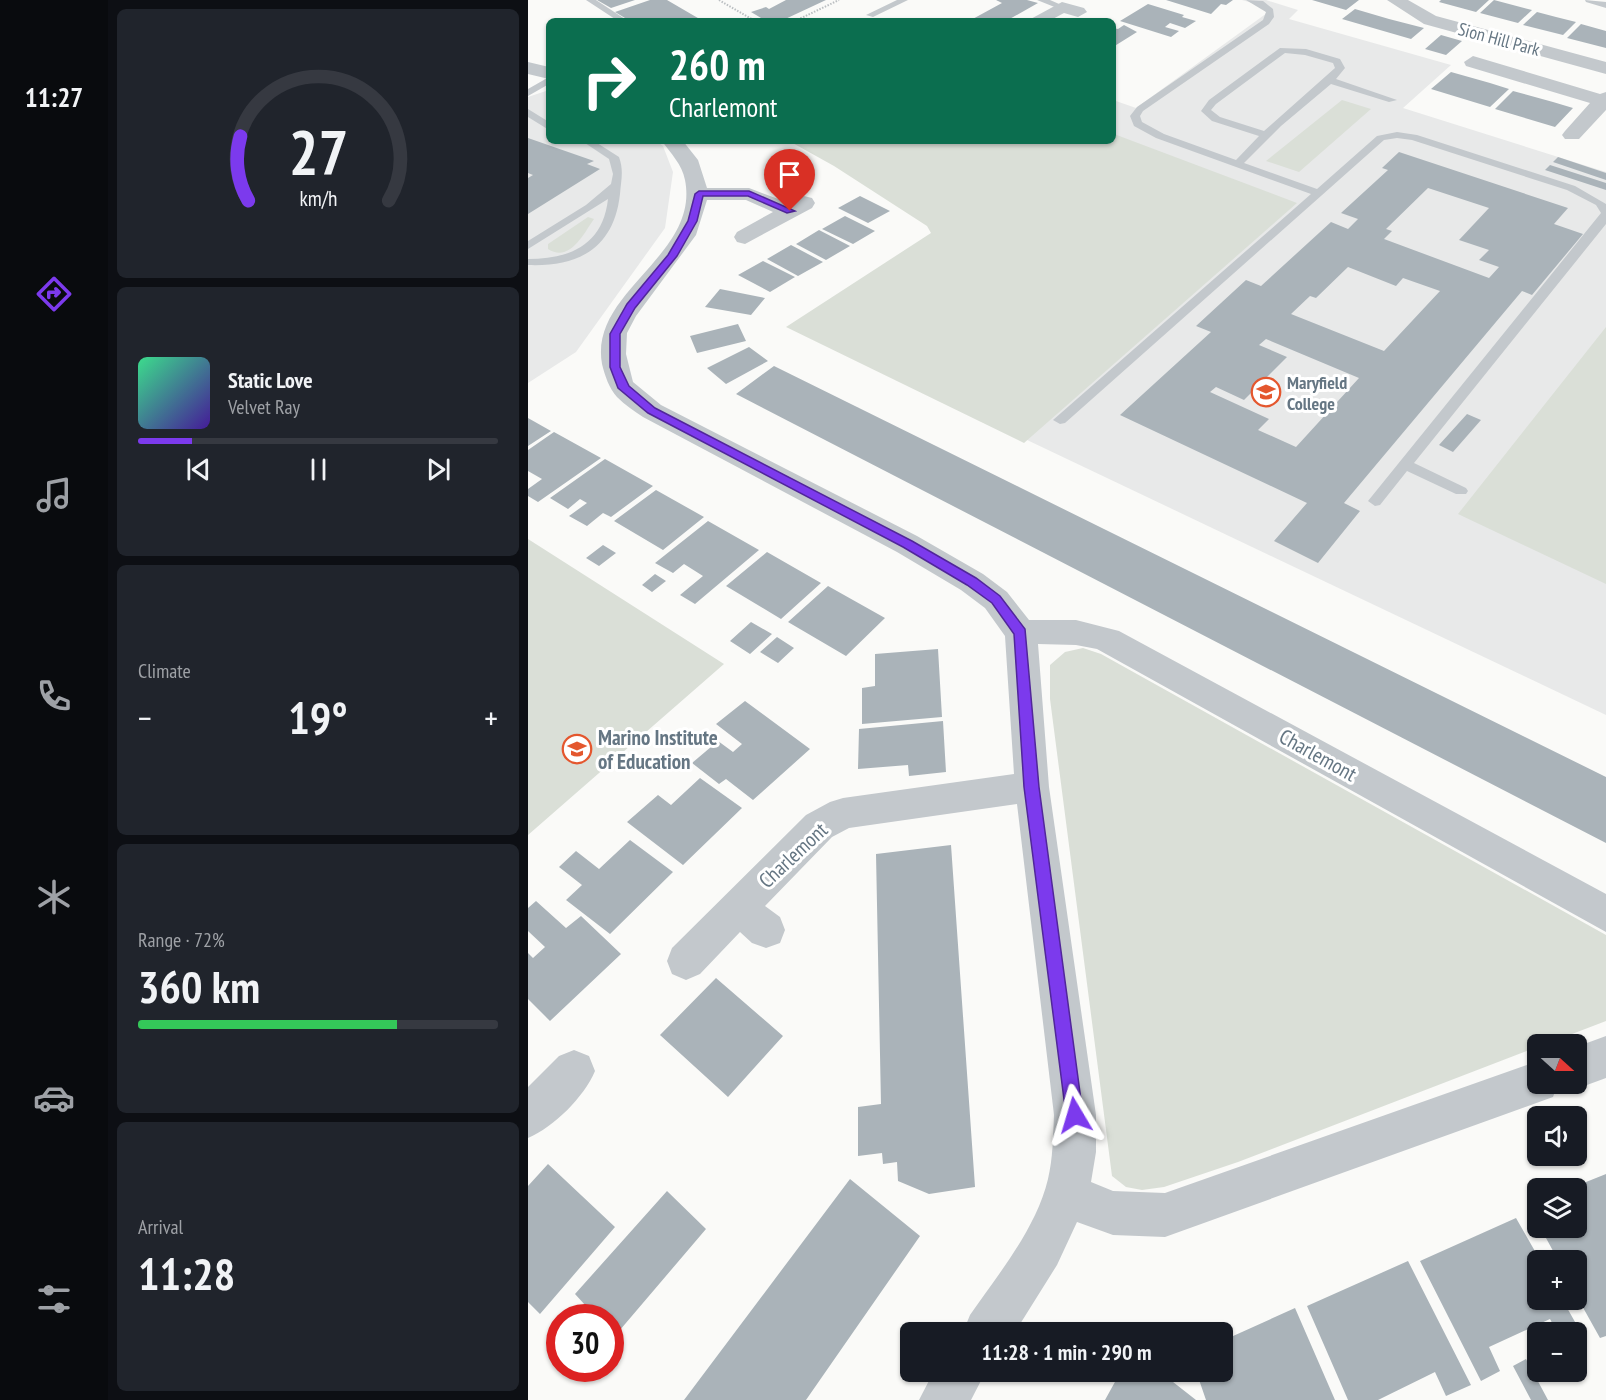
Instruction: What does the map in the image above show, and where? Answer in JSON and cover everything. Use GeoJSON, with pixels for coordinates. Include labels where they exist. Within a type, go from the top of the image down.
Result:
{"type":"FeatureCollection","features":[{"type":"Feature","properties":{"kind":"street","name":"Sion Hill Park"},"geometry":{"type":"LineString","coordinates":[[1396,0],[1430,20],[1606,68]]}},
{"type":"Feature","properties":{"kind":"street"},"geometry":{"type":"LineString","coordinates":[[1047,18],[1074,11]]}},
{"type":"Feature","properties":{"kind":"street","name":"Sion Hill Park"},"geometry":{"type":"LineString","coordinates":[[1473,62],[1605,100],[1572,135]]}},
{"type":"Feature","properties":{"kind":"street"},"geometry":{"type":"LineString","coordinates":[[528,68],[546,72]]}},
{"type":"Feature","properties":{"kind":"street"},"geometry":{"type":"LineString","coordinates":[[674,144],[694,170],[699,194],[692,221],[672,256],[630,307],[615,334],[615,367],[624,388],[651,411],[907,544],[972,582],[996,600],[1021,633],[1032,787],[1075,1115],[1074,1156],[1065,1195],[1043,1245],[993,1322]]}},
{"type":"Feature","properties":{"kind":"street"},"geometry":{"type":"LineString","coordinates":[[699,194],[749,194],[799,206],[745,237]]}},
{"type":"Feature","properties":{"kind":"street","name":"Charlemont"},"geometry":{"type":"LineString","coordinates":[[1021,633],[1066,631],[1089,633],[1108,640],[1606,914]]}},
{"type":"Feature","properties":{"kind":"street","name":"Charlemont"},"geometry":{"type":"LineString","coordinates":[[686,961],[752,919],[819,825],[843,813],[1032,787]]}},
{"type":"Feature","properties":{"kind":"street"},"geometry":{"type":"LineString","coordinates":[[528,1118],[573,1071]]}},
{"type":"Feature","properties":{"kind":"street"},"geometry":{"type":"LineString","coordinates":[[1065,1195],[1113,1214],[1165,1215],[1527,1086]]}},
{"type":"Feature","properties":{"kind":"street"},"geometry":{"type":"LineString","coordinates":[[943,1400],[955,1382]]}},
{"type":"Feature","properties":{"kind":"lane"},"geometry":{"type":"LineString","coordinates":[[590,0],[619,18]]}},
{"type":"Feature","properties":{"kind":"lane"},"geometry":{"type":"LineString","coordinates":[[870,15],[904,0]]}},
{"type":"Feature","properties":{"kind":"lane"},"geometry":{"type":"LineString","coordinates":[[1041,0],[1074,11]]}},
{"type":"Feature","properties":{"kind":"lane"},"geometry":{"type":"LineString","coordinates":[[1251,0],[1260,3],[1270,11],[1270,17],[1266,22],[1140,109],[1135,116],[1138,124],[1160,136],[1319,193]]}},
{"type":"Feature","properties":{"kind":"lane"},"geometry":{"type":"LineString","coordinates":[[1589,0],[1606,5]]}},
{"type":"Feature","properties":{"kind":"lane"},"geometry":{"type":"LineString","coordinates":[[1237,164],[1265,135],[1330,80],[1340,68],[1337,61],[1306,52],[1283,50],[1212,102],[1206,111],[1216,119],[1265,135]]}},
{"type":"Feature","properties":{"kind":"lane"},"geometry":{"type":"LineString","coordinates":[[1330,80],[1392,100]]}},
{"type":"Feature","properties":{"kind":"lane"},"geometry":{"type":"LineString","coordinates":[[528,93],[546,82]]}},
{"type":"Feature","properties":{"kind":"lane"},"geometry":{"type":"LineString","coordinates":[[528,112],[546,125]]}},
{"type":"Feature","properties":{"kind":"lane"},"geometry":{"type":"LineString","coordinates":[[1060,420],[1381,138],[1396,135],[1413,137],[1571,188],[1605,209],[1602,222],[1375,501]]}},
{"type":"Feature","properties":{"kind":"lane"},"geometry":{"type":"LineString","coordinates":[[528,262],[560,263],[589,250],[609,220],[615,205],[615,187],[619,174],[614,157],[592,144]]}},
{"type":"Feature","properties":{"kind":"lane"},"geometry":{"type":"LineString","coordinates":[[528,246],[602,198],[615,187]]}},
{"type":"Feature","properties":{"kind":"lane"},"geometry":{"type":"LineString","coordinates":[[1404,464],[1461,491]]}},
{"type":"Feature","properties":{"kind":"path"},"geometry":{"type":"LineString","coordinates":[[719,0],[750,18]]}},
{"type":"Feature","properties":{"kind":"path"},"geometry":{"type":"LineString","coordinates":[[723,2],[728,0]]}},
{"type":"Feature","properties":{"kind":"path"},"geometry":{"type":"LineString","coordinates":[[801,18],[839,0]]}},
{"type":"Feature","properties":{"kind":"shaded area","name":"Maryfield College"},"geometry":{"type":"Polygon","coordinates":[[[1242,0],[1266,0],[1298,10],[1289,19],[1451,65],[1403,108],[1606,172],[1606,715],[789,327],[1108,144],[1116,144],[1116,101],[1136,108],[1267,13],[1259,5],[1242,0]]]}},
{"type":"Feature","properties":{"kind":"shaded area"},"geometry":{"type":"Polygon","coordinates":[[[546,91],[546,144],[660,144],[673,172],[665,228],[576,352],[528,383],[528,97],[546,91]]]}},
{"type":"Feature","properties":{"kind":"shaded area"},"geometry":{"type":"Polygon","coordinates":[[[1342,100],[1371,109],[1299,172],[1266,161],[1342,100]]]}},
{"type":"Feature","properties":{"kind":"shaded area"},"geometry":{"type":"Polygon","coordinates":[[[1116,135],[1297,203],[1024,443],[786,327],[931,233],[927,226],[834,166],[794,144],[1116,144],[1116,135]]]}},
{"type":"Feature","properties":{"kind":"shaded area"},"geometry":{"type":"Polygon","coordinates":[[[588,217],[594,219],[570,249],[556,252],[548,249],[548,244],[588,217]]]}},
{"type":"Feature","properties":{"kind":"shaded area"},"geometry":{"type":"Polygon","coordinates":[[[1606,327],[1606,584],[1458,514],[1606,327]]]}},
{"type":"Feature","properties":{"kind":"shaded area","name":"Marino Institute of Education"},"geometry":{"type":"Polygon","coordinates":[[[528,539],[724,664],[528,835],[528,539]]]}},
{"type":"Feature","properties":{"kind":"shaded area"},"geometry":{"type":"Polygon","coordinates":[[[1083,648],[1101,654],[1606,935],[1606,1021],[1572,1034],[1527,1034],[1527,1051],[1238,1162],[1164,1187],[1142,1190],[1126,1187],[1112,1176],[1050,699],[1050,665],[1065,652],[1083,648]]]}},
{"type":"Feature","properties":{"kind":"building"},"geometry":{"type":"Polygon","coordinates":[[[597,0],[635,0],[611,8],[597,0]]]}},
{"type":"Feature","properties":{"kind":"building"},"geometry":{"type":"Polygon","coordinates":[[[650,0],[667,0],[698,18],[625,18],[615,12],[650,0]]]}},
{"type":"Feature","properties":{"kind":"building"},"geometry":{"type":"Polygon","coordinates":[[[786,0],[826,0],[787,18],[761,18],[751,12],[766,7],[769,9],[786,0]]]}},
{"type":"Feature","properties":{"kind":"building"},"geometry":{"type":"Polygon","coordinates":[[[996,0],[1027,0],[1038,3],[1011,18],[974,18],[1002,3],[996,0]]]}},
{"type":"Feature","properties":{"kind":"building"},"geometry":{"type":"Polygon","coordinates":[[[1166,0],[1233,0],[1226,5],[1221,4],[1211,14],[1166,0]]]}},
{"type":"Feature","properties":{"kind":"building"},"geometry":{"type":"Polygon","coordinates":[[[1312,0],[1359,0],[1346,10],[1312,0]]]}},
{"type":"Feature","properties":{"kind":"building"},"geometry":{"type":"Polygon","coordinates":[[[1441,0],[1489,0],[1476,12],[1439,2],[1441,0]]]}},
{"type":"Feature","properties":{"kind":"building"},"geometry":{"type":"Polygon","coordinates":[[[1494,0],[1532,10],[1518,23],[1480,13],[1494,0]]]}},
{"type":"Feature","properties":{"kind":"building"},"geometry":{"type":"Polygon","coordinates":[[[1148,4],[1196,21],[1185,28],[1170,23],[1165,27],[1179,31],[1171,37],[1120,21],[1148,4]]]}},
{"type":"Feature","properties":{"kind":"building"},"geometry":{"type":"Polygon","coordinates":[[[1355,9],[1424,28],[1411,39],[1342,19],[1355,9]]]}},
{"type":"Feature","properties":{"kind":"building"},"geometry":{"type":"Polygon","coordinates":[[[1537,12],[1576,22],[1563,35],[1523,25],[1537,12]]]}},
{"type":"Feature","properties":{"kind":"building"},"geometry":{"type":"Polygon","coordinates":[[[1581,24],[1606,31],[1606,48],[1567,38],[1581,24]]]}},
{"type":"Feature","properties":{"kind":"building"},"geometry":{"type":"Polygon","coordinates":[[[1124,25],[1137,32],[1116,45],[1116,29],[1124,25]]]}},
{"type":"Feature","properties":{"kind":"building"},"geometry":{"type":"Polygon","coordinates":[[[1441,35],[1462,41],[1446,55],[1425,49],[1441,35]]]}},
{"type":"Feature","properties":{"kind":"building"},"geometry":{"type":"Polygon","coordinates":[[[1451,72],[1509,89],[1490,107],[1431,89],[1451,72]]]}},
{"type":"Feature","properties":{"kind":"building"},"geometry":{"type":"Polygon","coordinates":[[[1513,91],[1573,108],[1555,127],[1495,109],[1513,91]]]}},
{"type":"Feature","properties":{"kind":"building"},"geometry":{"type":"Polygon","coordinates":[[[528,138],[594,161],[587,164],[600,169],[528,214],[528,178],[533,175],[528,173],[528,138]]]}},
{"type":"Feature","properties":{"kind":"building"},"geometry":{"type":"Polygon","coordinates":[[[1399,152],[1568,208],[1554,224],[1583,234],[1532,295],[1522,291],[1344,503],[1360,511],[1318,563],[1274,541],[1307,503],[1120,415],[1211,332],[1196,326],[1246,280],[1261,286],[1331,222],[1348,229],[1358,219],[1341,213],[1388,170],[1382,168],[1399,152]],[[1428,188],[1386,229],[1392,231],[1384,239],[1489,278],[1499,267],[1479,260],[1489,250],[1459,240],[1489,208],[1428,188]],[[1348,267],[1316,298],[1310,296],[1291,314],[1384,351],[1440,291],[1403,278],[1396,286],[1348,267]],[[1266,339],[1259,345],[1287,357],[1244,400],[1216,387],[1210,392],[1269,419],[1258,430],[1296,447],[1359,378],[1266,339]]]}},
{"type":"Feature","properties":{"kind":"building"},"geometry":{"type":"Polygon","coordinates":[[[1558,157],[1606,173],[1606,180],[1553,162],[1558,157]]]}},
{"type":"Feature","properties":{"kind":"building"},"geometry":{"type":"Polygon","coordinates":[[[1550,165],[1606,183],[1606,190],[1545,170],[1550,165]]]}},
{"type":"Feature","properties":{"kind":"building"},"geometry":{"type":"Polygon","coordinates":[[[860,196],[890,211],[868,223],[838,208],[860,196]]]}},
{"type":"Feature","properties":{"kind":"building"},"geometry":{"type":"Polygon","coordinates":[[[845,216],[875,231],[853,244],[822,229],[845,216]]]}},
{"type":"Feature","properties":{"kind":"building"},"geometry":{"type":"Polygon","coordinates":[[[819,230],[850,246],[826,260],[796,244],[819,230]]]}},
{"type":"Feature","properties":{"kind":"building"},"geometry":{"type":"Polygon","coordinates":[[[791,245],[823,262],[798,276],[767,259],[791,245]]]}},
{"type":"Feature","properties":{"kind":"building"},"geometry":{"type":"Polygon","coordinates":[[[763,261],[795,277],[770,292],[738,275],[763,261]]]}},
{"type":"Feature","properties":{"kind":"building"},"geometry":{"type":"Polygon","coordinates":[[[720,289],[765,298],[751,315],[705,307],[720,289]]]}},
{"type":"Feature","properties":{"kind":"building"},"geometry":{"type":"Polygon","coordinates":[[[738,324],[746,341],[697,353],[690,336],[738,324]]]}},
{"type":"Feature","properties":{"kind":"building"},"geometry":{"type":"Polygon","coordinates":[[[749,347],[768,361],[726,384],[707,368],[749,347]]]}},
{"type":"Feature","properties":{"kind":"building"},"geometry":{"type":"Polygon","coordinates":[[[774,366],[1606,777],[1606,843],[736,394],[774,366]]]}},
{"type":"Feature","properties":{"kind":"building"},"geometry":{"type":"Polygon","coordinates":[[[1467,414],[1481,420],[1453,452],[1439,445],[1467,414]]]}},
{"type":"Feature","properties":{"kind":"building"},"geometry":{"type":"Polygon","coordinates":[[[528,418],[551,431],[528,446],[528,418]]]}},
{"type":"Feature","properties":{"kind":"building"},"geometry":{"type":"Polygon","coordinates":[[[554,432],[601,458],[538,502],[528,496],[528,489],[542,479],[528,471],[528,450],[554,432]]]}},
{"type":"Feature","properties":{"kind":"building"},"geometry":{"type":"Polygon","coordinates":[[[605,459],[653,486],[611,517],[603,513],[587,526],[569,516],[587,503],[580,499],[568,509],[550,498],[605,459]]]}},
{"type":"Feature","properties":{"kind":"building"},"geometry":{"type":"Polygon","coordinates":[[[656,490],[704,517],[663,550],[614,521],[656,490]]]}},
{"type":"Feature","properties":{"kind":"building"},"geometry":{"type":"Polygon","coordinates":[[[708,521],[759,550],[695,604],[680,595],[703,576],[684,564],[673,573],[655,563],[708,521]]]}},
{"type":"Feature","properties":{"kind":"building"},"geometry":{"type":"Polygon","coordinates":[[[603,545],[616,553],[599,566],[586,558],[603,545]]]}},
{"type":"Feature","properties":{"kind":"building"},"geometry":{"type":"Polygon","coordinates":[[[767,552],[821,583],[781,619],[726,586],[767,552]]]}},
{"type":"Feature","properties":{"kind":"building"},"geometry":{"type":"Polygon","coordinates":[[[655,574],[666,581],[652,592],[642,585],[655,574]]]}},
{"type":"Feature","properties":{"kind":"building"},"geometry":{"type":"Polygon","coordinates":[[[828,586],[885,618],[846,656],[788,622],[828,586]]]}},
{"type":"Feature","properties":{"kind":"building"},"geometry":{"type":"Polygon","coordinates":[[[751,622],[772,634],[750,654],[730,641],[751,622]]]}},
{"type":"Feature","properties":{"kind":"building"},"geometry":{"type":"Polygon","coordinates":[[[777,637],[794,648],[778,663],[760,652],[777,637]]]}},
{"type":"Feature","properties":{"kind":"building"},"geometry":{"type":"Polygon","coordinates":[[[938,649],[942,717],[862,724],[862,688],[875,686],[875,654],[938,649]]]}},
{"type":"Feature","properties":{"kind":"building"},"geometry":{"type":"Polygon","coordinates":[[[745,701],[810,749],[753,800],[726,779],[719,784],[692,763],[718,741],[733,752],[742,744],[716,724],[745,701]]]}},
{"type":"Feature","properties":{"kind":"building"},"geometry":{"type":"Polygon","coordinates":[[[943,721],[946,772],[909,776],[908,765],[858,769],[859,729],[943,721]]]}},
{"type":"Feature","properties":{"kind":"building"},"geometry":{"type":"Polygon","coordinates":[[[700,778],[742,808],[683,865],[627,822],[658,795],[671,805],[700,778]]]}},
{"type":"Feature","properties":{"kind":"building"},"geometry":{"type":"Polygon","coordinates":[[[630,840],[673,872],[610,934],[566,900],[582,885],[559,867],[576,851],[599,869],[630,840]]]}},
{"type":"Feature","properties":{"kind":"building"},"geometry":{"type":"Polygon","coordinates":[[[951,845],[975,1187],[929,1194],[898,1181],[897,1162],[883,1164],[882,1153],[858,1156],[858,1107],[881,1104],[876,854],[951,845]]]}},
{"type":"Feature","properties":{"kind":"building"},"geometry":{"type":"Polygon","coordinates":[[[536,901],[566,928],[581,916],[621,954],[550,1021],[528,999],[528,953],[533,958],[545,947],[528,931],[528,908],[536,901]]]}},
{"type":"Feature","properties":{"kind":"building"},"geometry":{"type":"Polygon","coordinates":[[[716,978],[783,1036],[728,1097],[660,1035],[716,978]]]}},
{"type":"Feature","properties":{"kind":"building"},"geometry":{"type":"Polygon","coordinates":[[[548,1164],[615,1227],[549,1304],[546,1304],[540,1314],[528,1302],[528,1186],[548,1164]]]}},
{"type":"Feature","properties":{"kind":"building"},"geometry":{"type":"Polygon","coordinates":[[[1606,1174],[1606,1336],[1600,1338],[1584,1310],[1587,1310],[1587,1250],[1553,1250],[1546,1238],[1587,1238],[1587,1182],[1606,1174]]]}},
{"type":"Feature","properties":{"kind":"building"},"geometry":{"type":"Polygon","coordinates":[[[850,1179],[920,1236],[806,1400],[684,1400],[850,1179]]]}},
{"type":"Feature","properties":{"kind":"building"},"geometry":{"type":"Polygon","coordinates":[[[667,1191],[706,1229],[624,1325],[624,1304],[584,1304],[575,1294],[667,1191]]]}},
{"type":"Feature","properties":{"kind":"building"},"geometry":{"type":"Polygon","coordinates":[[[1516,1218],[1534,1250],[1527,1250],[1527,1310],[1568,1310],[1575,1322],[1552,1322],[1550,1319],[1543,1322],[1527,1322],[1527,1330],[1489,1347],[1500,1371],[1481,1381],[1420,1261],[1516,1218]]]}},
{"type":"Feature","properties":{"kind":"building"},"geometry":{"type":"Polygon","coordinates":[[[1408,1261],[1471,1385],[1446,1396],[1435,1372],[1378,1400],[1348,1400],[1307,1306],[1408,1261]]]}},
{"type":"Feature","properties":{"kind":"building"},"geometry":{"type":"Polygon","coordinates":[[[1295,1308],[1335,1400],[1206,1400],[1200,1382],[1233,1382],[1233,1336],[1295,1308]]]}},
{"type":"Feature","properties":{"kind":"building"},"geometry":{"type":"Polygon","coordinates":[[[1526,1359],[1527,1382],[1538,1382],[1548,1400],[1531,1400],[1513,1366],[1526,1359]]]}},
{"type":"Feature","properties":{"kind":"building"},"geometry":{"type":"Polygon","coordinates":[[[1115,1382],[1173,1382],[1196,1400],[1105,1400],[1115,1382]]]}},
{"type":"Feature","properties":{"kind":"place","name":"Maryfield College"},"geometry":{"type":"Point","coordinates":[1266,392]}},
{"type":"Feature","properties":{"kind":"place","name":"Marino Institute of Education"},"geometry":{"type":"Point","coordinates":[577,749]}},
{"type":"Feature","properties":{"kind":"route"},"geometry":{"type":"LineString","coordinates":[[790,211],[749,194],[733,192],[699,194],[692,221],[672,256],[630,307],[615,334],[615,367],[624,388],[651,411],[907,544],[972,582],[996,600],[1021,633],[1032,787],[1075,1115]]}}]}
